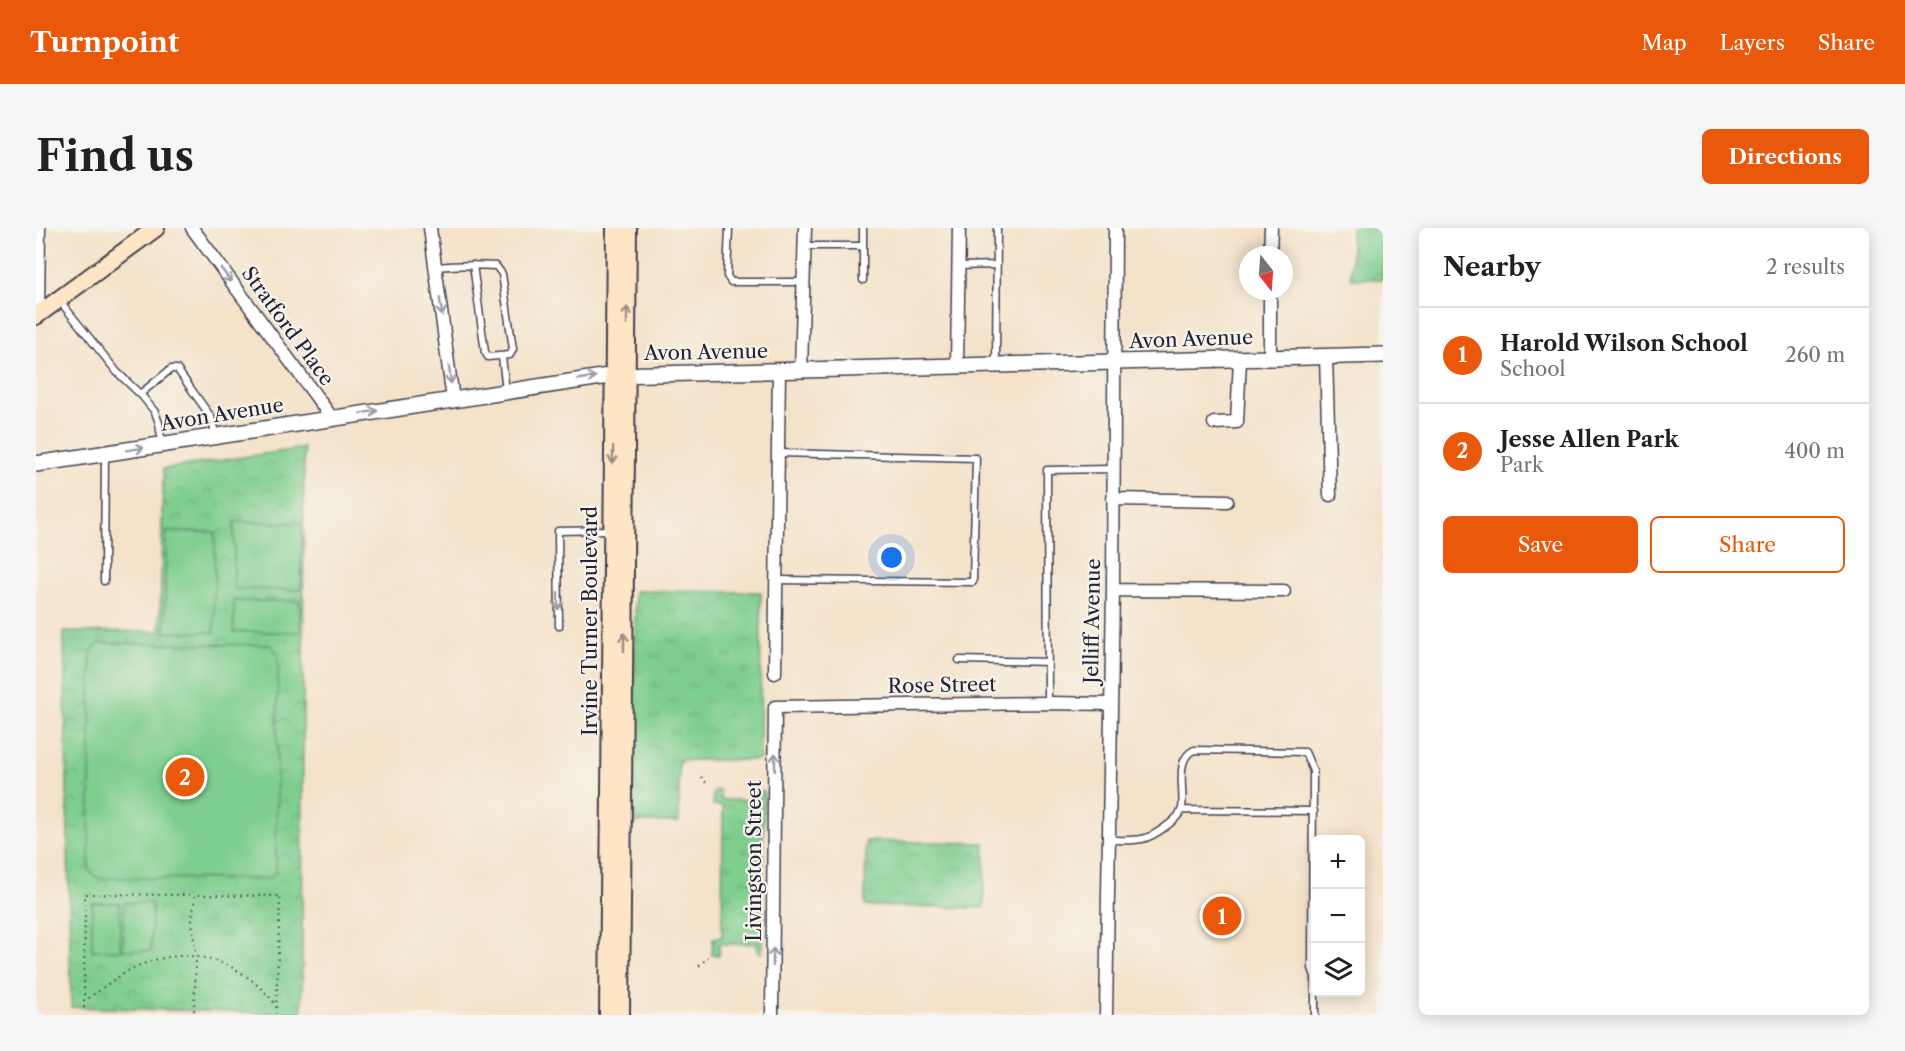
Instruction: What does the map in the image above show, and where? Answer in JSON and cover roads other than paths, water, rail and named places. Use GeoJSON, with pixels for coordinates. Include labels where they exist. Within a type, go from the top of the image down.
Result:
{"type":"FeatureCollection","features":[{"type":"Feature","properties":{"kind":"main road"},"geometry":{"type":"LineString","coordinates":[[37,315],[156,228]]}},
{"type":"Feature","properties":{"kind":"main road","name":"Irvine Turner Boulevard"},"geometry":{"type":"LineString","coordinates":[[615,228],[621,375],[621,1015]]}},
{"type":"Feature","properties":{"kind":"main road","name":"Irvine Turner Boulevard"},"geometry":{"type":"LineString","coordinates":[[608,1015],[611,530],[628,228]]}},
{"type":"Feature","properties":{"kind":"street"},"geometry":{"type":"LineString","coordinates":[[37,315],[39,228]]}},
{"type":"Feature","properties":{"kind":"street","name":"Stratford Place"},"geometry":{"type":"LineString","coordinates":[[192,228],[332,418]]}},
{"type":"Feature","properties":{"kind":"street"},"geometry":{"type":"LineString","coordinates":[[430,228],[453,400]]}},
{"type":"Feature","properties":{"kind":"street"},"geometry":{"type":"LineString","coordinates":[[801,370],[805,228]]}},
{"type":"Feature","properties":{"kind":"street"},"geometry":{"type":"LineString","coordinates":[[957,366],[959,228]]}},
{"type":"Feature","properties":{"kind":"street","name":"Jelliff Avenue"},"geometry":{"type":"LineString","coordinates":[[1106,1015],[1113,590],[1115,228]]}},
{"type":"Feature","properties":{"kind":"street"},"geometry":{"type":"LineString","coordinates":[[1270,246],[1271,228]]}},
{"type":"Feature","properties":{"kind":"street"},"geometry":{"type":"LineString","coordinates":[[1270,300],[1270,358]]}},
{"type":"Feature","properties":{"kind":"street","name":"Avon Avenue"},"geometry":{"type":"LineString","coordinates":[[36,464],[621,375],[1383,355]]}},
{"type":"Feature","properties":{"kind":"street"},"geometry":{"type":"LineString","coordinates":[[1326,356],[1330,495]]}},
{"type":"Feature","properties":{"kind":"street"},"geometry":{"type":"LineString","coordinates":[[1214,423],[1238,422],[1240,359]]}},
{"type":"Feature","properties":{"kind":"street"},"geometry":{"type":"LineString","coordinates":[[775,673],[779,371]]}},
{"type":"Feature","properties":{"kind":"street"},"geometry":{"type":"LineString","coordinates":[[1113,499],[1227,501]]}},
{"type":"Feature","properties":{"kind":"street"},"geometry":{"type":"LineString","coordinates":[[1113,590],[1284,591]]}},
{"type":"Feature","properties":{"kind":"street","name":"Rose Street"},"geometry":{"type":"LineString","coordinates":[[775,707],[1110,704]]}},
{"type":"Feature","properties":{"kind":"street","name":"Livingston Street"},"geometry":{"type":"LineString","coordinates":[[772,1015],[775,707]]}},
{"type":"Feature","properties":{"kind":"lane"},"geometry":{"type":"LineString","coordinates":[[729,228],[727,276],[732,282],[804,282]]}},
{"type":"Feature","properties":{"kind":"lane"},"geometry":{"type":"LineString","coordinates":[[863,228],[864,280]]}},
{"type":"Feature","properties":{"kind":"lane"},"geometry":{"type":"LineString","coordinates":[[996,365],[997,228]]}},
{"type":"Feature","properties":{"kind":"lane"},"geometry":{"type":"LineString","coordinates":[[805,246],[863,246]]}},
{"type":"Feature","properties":{"kind":"lane"},"geometry":{"type":"LineString","coordinates":[[435,267],[473,265],[496,266],[502,274],[513,349],[510,355],[488,357],[485,352],[473,265]]}},
{"type":"Feature","properties":{"kind":"lane"},"geometry":{"type":"LineString","coordinates":[[959,266],[997,265]]}},
{"type":"Feature","properties":{"kind":"lane"},"geometry":{"type":"LineString","coordinates":[[59,299],[117,372],[155,412],[162,444]]}},
{"type":"Feature","properties":{"kind":"lane"},"geometry":{"type":"LineString","coordinates":[[502,357],[506,391]]}},
{"type":"Feature","properties":{"kind":"lane"},"geometry":{"type":"LineString","coordinates":[[140,394],[171,369],[177,369],[211,417],[216,436]]}},
{"type":"Feature","properties":{"kind":"lane"},"geometry":{"type":"LineString","coordinates":[[104,581],[105,453]]}},
{"type":"Feature","properties":{"kind":"lane"},"geometry":{"type":"LineString","coordinates":[[776,580],[973,582],[974,560],[976,458],[779,453]]}},
{"type":"Feature","properties":{"kind":"lane"},"geometry":{"type":"LineString","coordinates":[[1048,703],[1047,470],[1113,469]]}},
{"type":"Feature","properties":{"kind":"lane"},"geometry":{"type":"LineString","coordinates":[[559,626],[558,531],[611,530]]}},
{"type":"Feature","properties":{"kind":"lane"},"geometry":{"type":"LineString","coordinates":[[958,660],[1048,662]]}},
{"type":"Feature","properties":{"kind":"lane"},"geometry":{"type":"LineString","coordinates":[[1108,840],[1143,839],[1172,821],[1182,810],[1184,760],[1188,753],[1194,750],[1305,752],[1313,771],[1312,968],[1316,977],[1314,1015]]}},
{"type":"Feature","properties":{"kind":"lane"},"geometry":{"type":"LineString","coordinates":[[1182,810],[1314,811]]}},
{"type":"Feature","properties":{"kind":"place","name":"Jesse Allen Park"},"geometry":{"type":"Point","coordinates":[185,777]}},
{"type":"Feature","properties":{"kind":"place","name":"Harold Wilson School"},"geometry":{"type":"Point","coordinates":[1222,916]}}]}
